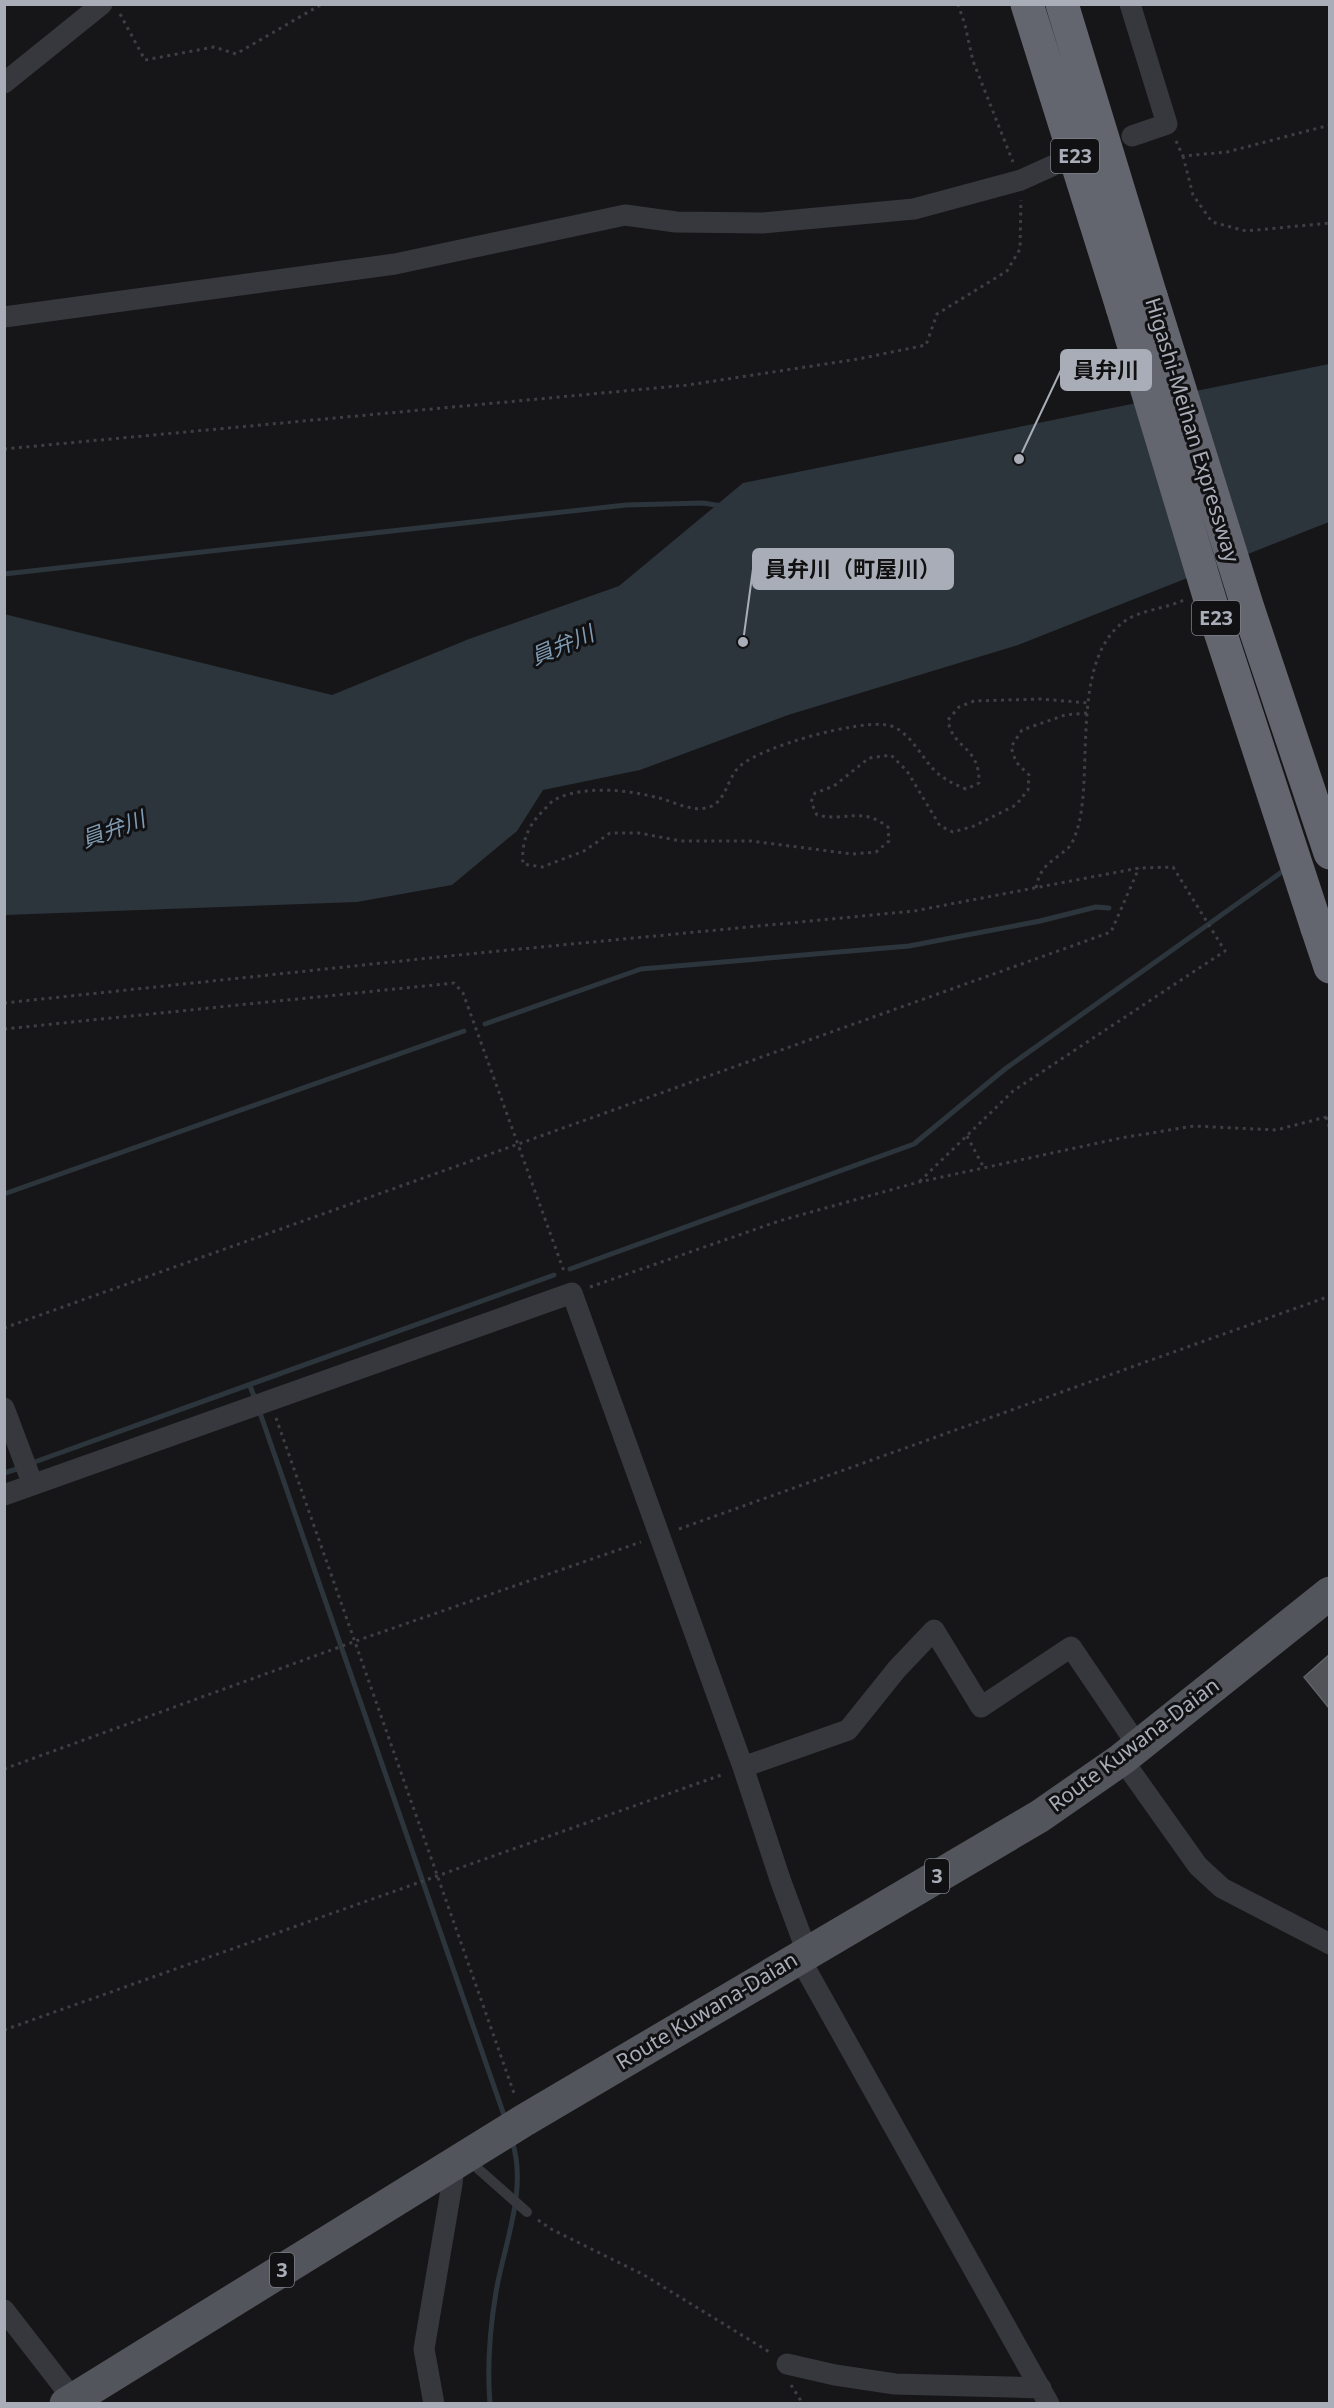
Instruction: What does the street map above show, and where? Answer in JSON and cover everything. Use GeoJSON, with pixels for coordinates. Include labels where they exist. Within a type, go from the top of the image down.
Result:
{"type":"FeatureCollection","features":[{"type":"Feature","properties":{"kind":"highway","name":"Higashi-Meihan Expressway"},"geometry":{"type":"LineString","coordinates":[[1027,4],[1247,605],[1329,853]]}},
{"type":"Feature","properties":{"kind":"highway","name":"Higashi-Meihan Expressway"},"geometry":{"type":"LineString","coordinates":[[1062,4],[1214,613],[1329,967]]}},
{"type":"Feature","properties":{"kind":"main road","name":"Route Kuwana-Daian"},"geometry":{"type":"LineString","coordinates":[[69,2402],[459,2160],[803,1954],[1040,1816],[1130,1753],[1329,1593]]}},
{"type":"Feature","properties":{"kind":"street"},"geometry":{"type":"LineString","coordinates":[[1130,4],[1167,124],[1132,136]]}},
{"type":"Feature","properties":{"kind":"street"},"geometry":{"type":"LineString","coordinates":[[4,83],[109,6]]}},
{"type":"Feature","properties":{"kind":"street"},"geometry":{"type":"LineString","coordinates":[[4,317],[395,264],[625,215],[676,222],[762,223],[914,209],[1021,180],[1052,166]]}},
{"type":"Feature","properties":{"kind":"street"},"geometry":{"type":"LineString","coordinates":[[4,1495],[28,1471],[245,1410],[572,1293],[743,1767],[803,1954],[1045,2396]]}},
{"type":"Feature","properties":{"kind":"street"},"geometry":{"type":"LineString","coordinates":[[4,1408],[28,1471]]}},
{"type":"Feature","properties":{"kind":"street"},"geometry":{"type":"LineString","coordinates":[[743,1767],[848,1730],[934,1629],[981,1707],[1071,1647],[1130,1753],[1198,1866],[1222,1888],[1329,1944]]}},
{"type":"Feature","properties":{"kind":"street"},"geometry":{"type":"LineString","coordinates":[[434,2403],[424,2349],[452,2184],[459,2160]]}},
{"type":"Feature","properties":{"kind":"street"},"geometry":{"type":"LineString","coordinates":[[4,2310],[69,2402]]}},
{"type":"Feature","properties":{"kind":"street"},"geometry":{"type":"LineString","coordinates":[[787,2364],[835,2375],[895,2384],[1045,2396]]}},
{"type":"Feature","properties":{"kind":"lane"},"geometry":{"type":"LineString","coordinates":[[459,2160],[527,2212]]}},
{"type":"Feature","properties":{"kind":"path"},"geometry":{"type":"LineString","coordinates":[[109,6],[146,60],[214,47],[236,54],[322,4]]}},
{"type":"Feature","properties":{"kind":"path"},"geometry":{"type":"LineString","coordinates":[[4,449],[688,385],[858,359],[926,345],[937,314],[1007,271],[1020,249],[1021,180],[973,62],[958,4]]}},
{"type":"Feature","properties":{"kind":"path"},"geometry":{"type":"LineString","coordinates":[[1167,124],[1183,156],[1193,195],[1212,222],[1246,231],[1329,223]]}},
{"type":"Feature","properties":{"kind":"path"},"geometry":{"type":"LineString","coordinates":[[1183,156],[1227,152],[1329,125]]}},
{"type":"Feature","properties":{"kind":"path"},"geometry":{"type":"LineString","coordinates":[[1036,888],[1039,874],[1051,860],[1070,846],[1078,825],[1087,713],[1094,672],[1109,635],[1129,618],[1169,607],[1189,597]]}},
{"type":"Feature","properties":{"kind":"path"},"geometry":{"type":"LineString","coordinates":[[1087,713],[1065,715],[1022,730],[1011,747],[1016,762],[1029,775],[1028,790],[1016,805],[974,826],[953,832],[940,826],[907,771],[891,755],[869,758],[834,786],[815,793],[811,802],[817,815],[831,818],[853,815],[875,816],[888,827],[889,841],[876,852],[852,854],[751,841],[681,841],[639,833],[610,833],[584,851],[542,867],[524,864],[522,847],[534,819],[555,800],[578,792],[611,791],[658,798],[692,809],[711,806],[723,796],[728,781],[741,766],[768,750],[819,734],[871,724],[889,725],[907,736],[934,770],[951,783],[966,789],[979,783],[979,770],[973,755],[950,731],[948,720],[959,707],[974,700],[1040,699],[1089,703]]}},
{"type":"Feature","properties":{"kind":"path"},"geometry":{"type":"LineString","coordinates":[[4,1004],[914,910],[1139,868],[1173,867],[1225,951],[1013,1091],[919,1182]]}},
{"type":"Feature","properties":{"kind":"path"},"geometry":{"type":"LineString","coordinates":[[4,1328],[1112,932],[1139,868]]}},
{"type":"Feature","properties":{"kind":"path"},"geometry":{"type":"LineString","coordinates":[[4,1029],[454,983],[463,993],[572,1293],[779,1221],[919,1182],[1121,1138],[1194,1126],[1276,1130],[1328,1117],[1329,1129]]}},
{"type":"Feature","properties":{"kind":"path"},"geometry":{"type":"LineString","coordinates":[[966,1136],[984,1168]]}},
{"type":"Feature","properties":{"kind":"path"},"geometry":{"type":"LineString","coordinates":[[4,1769],[354,1641],[660,1535],[1329,1296]]}},
{"type":"Feature","properties":{"kind":"path"},"geometry":{"type":"LineString","coordinates":[[269,1401],[435,1878],[514,2127]]}},
{"type":"Feature","properties":{"kind":"path"},"geometry":{"type":"LineString","coordinates":[[4,2030],[743,1767]]}},
{"type":"Feature","properties":{"kind":"path"},"geometry":{"type":"LineString","coordinates":[[527,2212],[551,2229],[644,2275],[787,2364]]}},
{"type":"Feature","properties":{"kind":"water"},"geometry":{"type":"Polygon","coordinates":[[[1329,364],[1329,522],[1018,645],[788,715],[640,770],[543,790],[517,831],[452,885],[357,902],[5,915],[4,614],[332,695],[469,639],[619,586],[743,483],[1329,364]]]}},
{"type":"Feature","properties":{"kind":"building"},"geometry":{"type":"Polygon","coordinates":[[[1329,1655],[1329,1708],[1304,1677],[1329,1655]]]}},
{"type":"Feature","properties":{"kind":"waterway"},"geometry":{"type":"LineString","coordinates":[[4,574],[626,505],[703,503],[722,506]]}},
{"type":"Feature","properties":{"kind":"waterway"},"geometry":{"type":"LineString","coordinates":[[570,1269],[914,1144],[1005,1069],[1286,869]]}},
{"type":"Feature","properties":{"kind":"waterway"},"geometry":{"type":"LineString","coordinates":[[485,1024],[641,969],[909,946],[1040,921],[1096,907],[1109,908]]}},
{"type":"Feature","properties":{"kind":"waterway"},"geometry":{"type":"LineString","coordinates":[[4,1194],[464,1031]]}},
{"type":"Feature","properties":{"kind":"waterway"},"geometry":{"type":"LineString","coordinates":[[29,1464],[554,1275]]}},
{"type":"Feature","properties":{"kind":"waterway"},"geometry":{"type":"LineString","coordinates":[[250,1386],[256,1401]]}},
{"type":"Feature","properties":{"kind":"waterway"},"geometry":{"type":"LineString","coordinates":[[259,1410],[505,2118]]}},
{"type":"Feature","properties":{"kind":"waterway"},"geometry":{"type":"LineString","coordinates":[[4,1473],[20,1468]]}},
{"type":"Feature","properties":{"kind":"waterway"},"geometry":{"type":"LineString","coordinates":[[490,2404],[489,2362],[492,2319],[516,2197],[516,2159],[512,2141]]}},
{"type":"Feature","properties":{"kind":"place","name":"員弁川"},"geometry":{"type":"Point","coordinates":[1019,459]}},
{"type":"Feature","properties":{"kind":"place","name":"員弁川（町屋川）"},"geometry":{"type":"Point","coordinates":[743,642]}}]}
